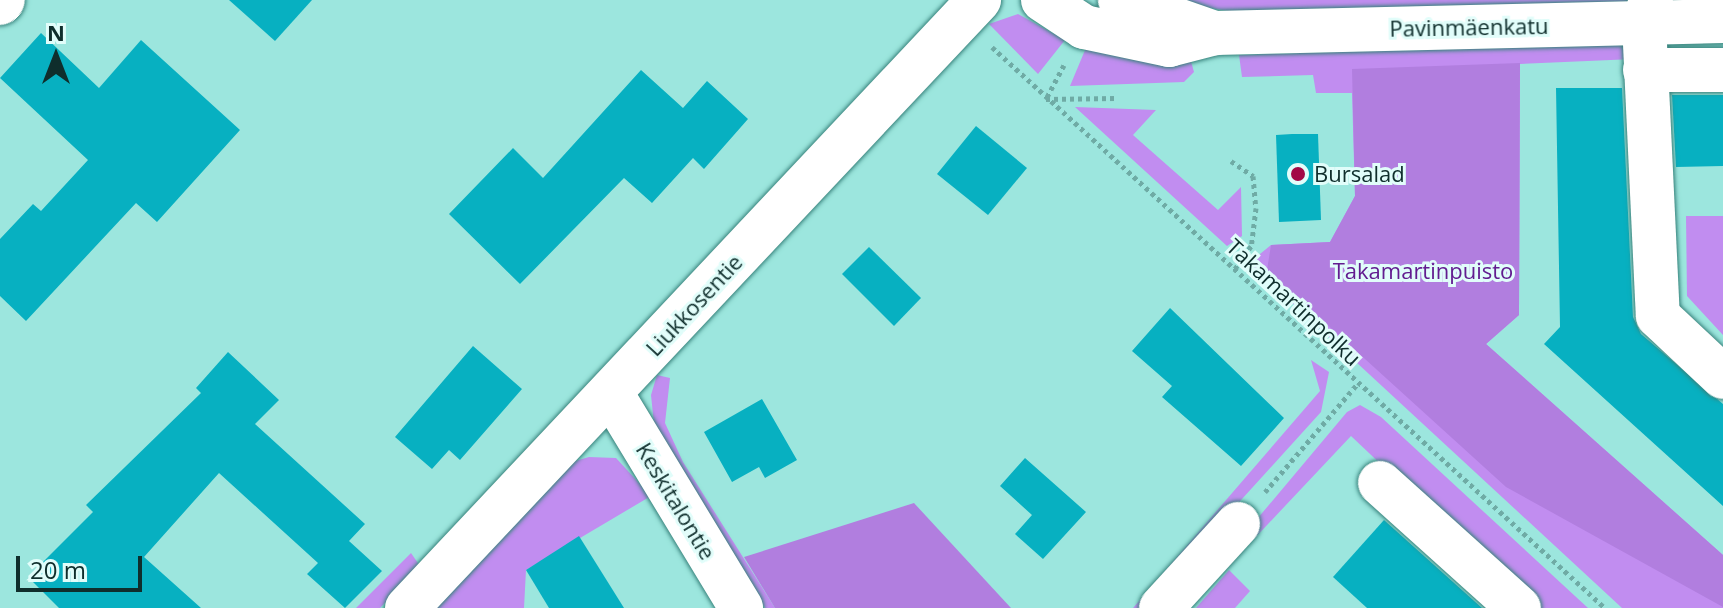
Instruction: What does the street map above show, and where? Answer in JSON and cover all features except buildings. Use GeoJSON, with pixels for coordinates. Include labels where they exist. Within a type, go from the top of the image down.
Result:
{"type":"FeatureCollection","features":[{"type":"Feature","properties":{"kind":"street","name":"Pavinmäenkatu"},"geometry":{"type":"LineString","coordinates":[[1043,0],[1084,27],[1141,42],[1169,45],[1215,33],[1647,11],[1723,21]]}},
{"type":"Feature","properties":{"kind":"street","name":"Pavinmäenkatu"},"geometry":{"type":"LineString","coordinates":[[1120,0],[1215,33]]}},
{"type":"Feature","properties":{"kind":"street","name":"Liukkosentie"},"geometry":{"type":"LineString","coordinates":[[407,608],[971,9]]}},
{"type":"Feature","properties":{"kind":"street"},"geometry":{"type":"LineString","coordinates":[[1647,11],[1645,70],[1658,316],[1723,377]]}},
{"type":"Feature","properties":{"kind":"street"},"geometry":{"type":"LineString","coordinates":[[1645,70],[1723,70]]}},
{"type":"Feature","properties":{"kind":"street","name":"Keskitalontie"},"geometry":{"type":"LineString","coordinates":[[611,393],[741,608]]}},
{"type":"Feature","properties":{"kind":"street"},"geometry":{"type":"LineString","coordinates":[[1380,483],[1519,608]]}},
{"type":"Feature","properties":{"kind":"street"},"geometry":{"type":"LineString","coordinates":[[1161,608],[1238,524]]}},
{"type":"Feature","properties":{"kind":"path","name":"Takamartinpolku"},"geometry":{"type":"LineString","coordinates":[[971,9],[1046,99],[1605,608]]}},
{"type":"Feature","properties":{"kind":"path"},"geometry":{"type":"LineString","coordinates":[[1046,99],[1116,98]]}},
{"type":"Feature","properties":{"kind":"path"},"geometry":{"type":"LineString","coordinates":[[1231,161],[1253,176],[1256,208],[1251,246],[1235,269]]}},
{"type":"Feature","properties":{"kind":"path"},"geometry":{"type":"LineString","coordinates":[[1238,524],[1358,383]]}},
{"type":"Feature","properties":{"kind":"green space"},"geometry":{"type":"Polygon","coordinates":[[[1163,0],[1630,0],[1631,3],[1234,12],[1163,0]]]}},
{"type":"Feature","properties":{"kind":"green space"},"geometry":{"type":"Polygon","coordinates":[[[1018,14],[1065,40],[1038,74],[989,24],[1018,14]]]}},
{"type":"Feature","properties":{"kind":"green space","name":"Takamartinpuisto"},"geometry":{"type":"Polygon","coordinates":[[[1634,42],[1634,59],[1520,64],[1519,315],[1486,344],[1723,555],[1723,608],[1622,608],[1249,263],[1271,245],[1330,242],[1355,196],[1352,93],[1316,93],[1313,75],[1242,77],[1239,55],[1634,42]]]}},
{"type":"Feature","properties":{"kind":"green space"},"geometry":{"type":"Polygon","coordinates":[[[1088,43],[1190,58],[1194,72],[1184,82],[1070,86],[1088,43]]]}},
{"type":"Feature","properties":{"kind":"green space","name":"Takamartinpuisto"},"geometry":{"type":"Polygon","coordinates":[[[1520,63],[1519,315],[1486,344],[1723,555],[1723,607],[1506,487],[1267,270],[1271,245],[1330,242],[1355,196],[1352,69],[1520,63]]]}},
{"type":"Feature","properties":{"kind":"green space"},"geometry":{"type":"Polygon","coordinates":[[[1075,107],[1156,110],[1133,135],[1218,210],[1241,187],[1242,236],[1227,246],[1075,107]]]}},
{"type":"Feature","properties":{"kind":"green space"},"geometry":{"type":"Polygon","coordinates":[[[1686,216],[1723,216],[1723,335],[1687,296],[1686,216]]]}},
{"type":"Feature","properties":{"kind":"green space"},"geometry":{"type":"Polygon","coordinates":[[[1311,360],[1329,372],[1321,412],[1143,608],[1133,608],[1320,391],[1311,360]]]}},
{"type":"Feature","properties":{"kind":"green space"},"geometry":{"type":"Polygon","coordinates":[[[657,375],[670,378],[665,423],[683,462],[775,608],[765,608],[654,424],[651,395],[657,375]]]}},
{"type":"Feature","properties":{"kind":"green space"},"geometry":{"type":"Polygon","coordinates":[[[1360,405],[1381,417],[1588,608],[1533,608],[1351,436],[1253,540],[1247,531],[1347,412],[1360,405]]]}},
{"type":"Feature","properties":{"kind":"green space"},"geometry":{"type":"Polygon","coordinates":[[[589,457],[616,458],[651,496],[526,570],[524,608],[434,608],[572,462],[589,457]]]}},
{"type":"Feature","properties":{"kind":"green space"},"geometry":{"type":"Polygon","coordinates":[[[914,503],[1011,608],[775,608],[744,557],[914,503]]]}},
{"type":"Feature","properties":{"kind":"green space"},"geometry":{"type":"Polygon","coordinates":[[[411,553],[420,566],[380,608],[356,608],[411,553]]]}},
{"type":"Feature","properties":{"kind":"green space"},"geometry":{"type":"Polygon","coordinates":[[[1229,570],[1250,591],[1235,608],[1196,608],[1229,570]]]}},
{"type":"Feature","properties":{"kind":"place","name":"Bursalad"},"geometry":{"type":"Point","coordinates":[1298,174]}}]}
